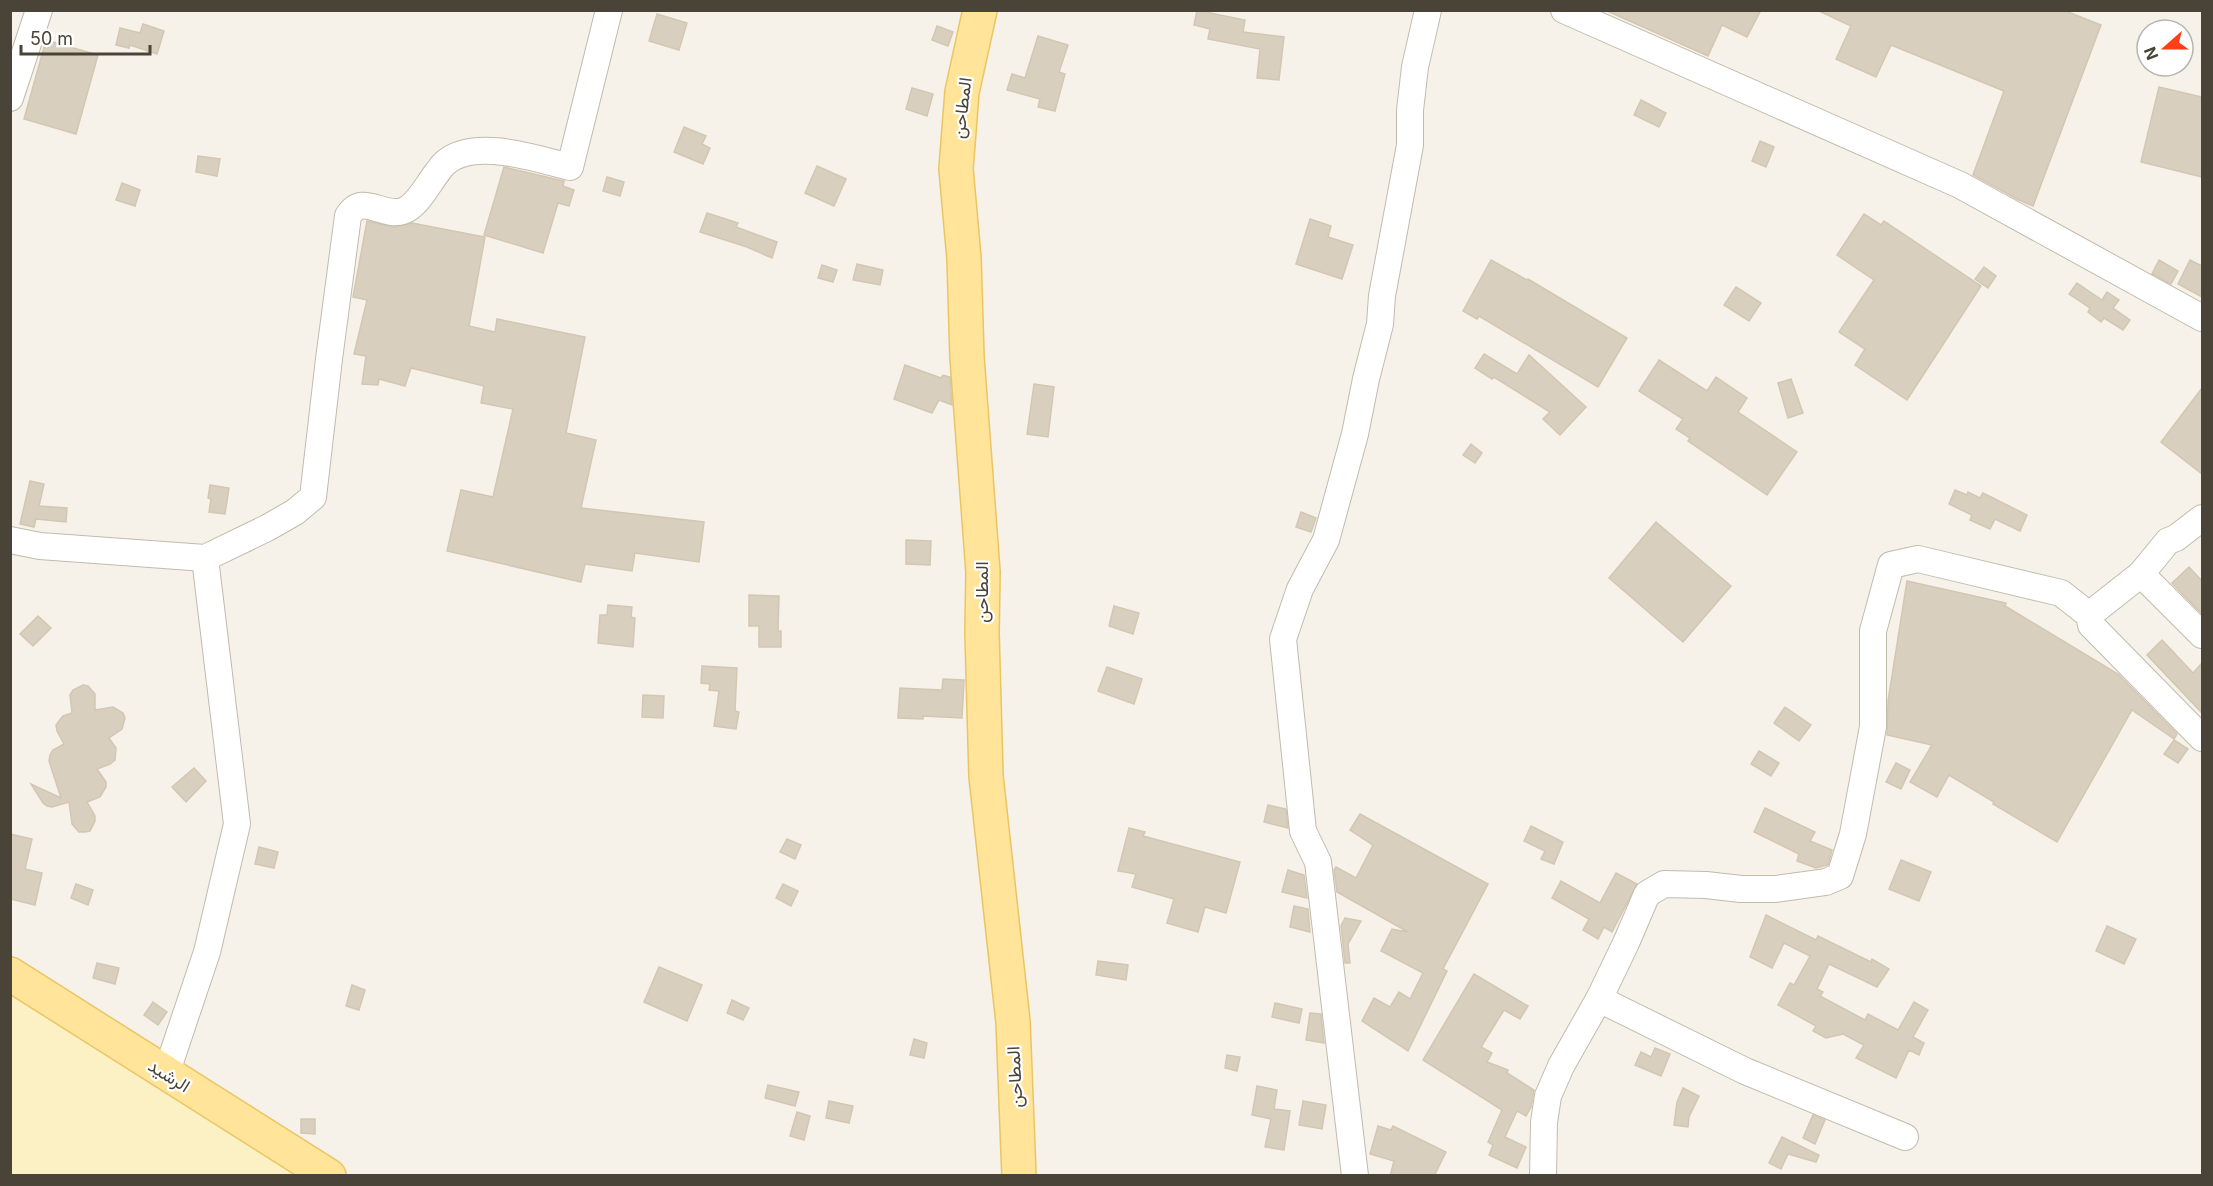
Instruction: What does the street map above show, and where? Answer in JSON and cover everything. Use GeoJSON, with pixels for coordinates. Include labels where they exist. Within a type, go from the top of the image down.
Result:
{"type":"FeatureCollection","features":[{"type":"Feature","properties":{"kind":"main road","name":"المطاحن"},"geometry":{"type":"LineString","coordinates":[[980,10],[962,92],[956,169],[964,258],[967,357],[983,572],[982,633],[986,776],[1013,1023],[1019,1176]]}},
{"type":"Feature","properties":{"kind":"main road","name":"الرشيد"},"geometry":{"type":"LineString","coordinates":[[10,974],[329,1176]]}},
{"type":"Feature","properties":{"kind":"street"},"geometry":{"type":"LineString","coordinates":[[10,98],[39,10]]}},
{"type":"Feature","properties":{"kind":"street"},"geometry":{"type":"LineString","coordinates":[[10,540],[40,546],[205,558],[276,523],[295,512],[313,497],[348,216],[353,208],[359,205],[389,212],[401,212],[410,207],[445,162],[479,151],[507,153],[570,167],[609,10]]}},
{"type":"Feature","properties":{"kind":"street"},"geometry":{"type":"LineString","coordinates":[[1355,1176],[1318,862],[1303,831],[1283,639],[1300,589],[1326,540],[1355,434],[1380,324],[1382,296],[1410,145],[1410,110],[1415,67],[1428,10]]}},
{"type":"Feature","properties":{"kind":"street"},"geometry":{"type":"LineString","coordinates":[[1564,10],[1960,185],[2202,318]]}},
{"type":"Feature","properties":{"kind":"street"},"geometry":{"type":"LineString","coordinates":[[2089,615],[2141,574],[2168,541],[2176,538],[2202,518]]}},
{"type":"Feature","properties":{"kind":"street"},"geometry":{"type":"LineString","coordinates":[[166,1074],[207,952],[237,824],[205,558]]}},
{"type":"Feature","properties":{"kind":"street"},"geometry":{"type":"LineString","coordinates":[[1543,1176],[1544,1122],[1548,1096],[1578,1034],[1599,999],[1647,894],[1664,884],[1776,889],[1826,882],[1840,876],[1853,834],[1873,727],[1873,631],[1891,565],[1918,559],[2061,593],[2089,615],[2091,625],[2202,738]]}},
{"type":"Feature","properties":{"kind":"street"},"geometry":{"type":"LineString","coordinates":[[2141,574],[2202,635]]}},
{"type":"Feature","properties":{"kind":"street"},"geometry":{"type":"LineString","coordinates":[[1599,999],[1745,1071],[1905,1137]]}},
{"type":"Feature","properties":{"kind":"sand"},"geometry":{"type":"Polygon","coordinates":[[[10,995],[132,1068],[299,1175],[11,1175],[10,995]]]}},
{"type":"Feature","properties":{"kind":"building"},"geometry":{"type":"Polygon","coordinates":[[[1197,10],[1210,10],[1210,13],[1245,20],[1243,32],[1284,37],[1279,80],[1257,78],[1260,49],[1208,39],[1210,29],[1194,25],[1197,10]]]}},
{"type":"Feature","properties":{"kind":"building"},"geometry":{"type":"Polygon","coordinates":[[[1605,10],[1761,10],[1747,37],[1722,25],[1708,56],[1605,10]]]}},
{"type":"Feature","properties":{"kind":"building"},"geometry":{"type":"Polygon","coordinates":[[[1817,10],[2063,10],[2101,25],[2033,206],[1973,175],[2004,91],[1891,45],[1876,77],[1836,59],[1851,26],[1817,10]]]}},
{"type":"Feature","properties":{"kind":"building"},"geometry":{"type":"Polygon","coordinates":[[[657,14],[687,23],[679,50],[649,41],[657,14]]]}},
{"type":"Feature","properties":{"kind":"building"},"geometry":{"type":"Polygon","coordinates":[[[143,24],[164,31],[157,54],[130,45],[129,48],[116,45],[120,28],[140,33],[143,24]]]}},
{"type":"Feature","properties":{"kind":"building"},"geometry":{"type":"Polygon","coordinates":[[[937,26],[953,32],[948,46],[932,40],[937,26]]]}},
{"type":"Feature","properties":{"kind":"building"},"geometry":{"type":"Polygon","coordinates":[[[1038,36],[1068,45],[1059,72],[1065,74],[1055,111],[1038,107],[1040,99],[1007,90],[1012,74],[1025,78],[1038,36]]]}},
{"type":"Feature","properties":{"kind":"building"},"geometry":{"type":"Polygon","coordinates":[[[46,40],[98,55],[76,134],[24,119],[46,40]]]}},
{"type":"Feature","properties":{"kind":"building"},"geometry":{"type":"Polygon","coordinates":[[[2159,87],[2202,97],[2202,177],[2141,162],[2159,87]]]}},
{"type":"Feature","properties":{"kind":"building"},"geometry":{"type":"Polygon","coordinates":[[[912,88],[933,94],[927,116],[906,109],[912,88]]]}},
{"type":"Feature","properties":{"kind":"building"},"geometry":{"type":"Polygon","coordinates":[[[1641,100],[1666,113],[1659,127],[1634,115],[1641,100]]]}},
{"type":"Feature","properties":{"kind":"building"},"geometry":{"type":"Polygon","coordinates":[[[684,127],[706,136],[702,144],[710,148],[703,164],[674,152],[684,127]]]}},
{"type":"Feature","properties":{"kind":"building"},"geometry":{"type":"Polygon","coordinates":[[[1760,141],[1774,147],[1766,167],[1752,161],[1760,141]]]}},
{"type":"Feature","properties":{"kind":"building"},"geometry":{"type":"Polygon","coordinates":[[[198,156],[220,159],[217,176],[196,172],[198,156]]]}},
{"type":"Feature","properties":{"kind":"building"},"geometry":{"type":"Polygon","coordinates":[[[817,166],[846,179],[834,206],[805,193],[817,166]]]}},
{"type":"Feature","properties":{"kind":"building"},"geometry":{"type":"Polygon","coordinates":[[[504,167],[564,181],[563,186],[574,190],[569,206],[558,203],[543,253],[484,235],[504,167]]]}},
{"type":"Feature","properties":{"kind":"building"},"geometry":{"type":"Polygon","coordinates":[[[607,177],[624,182],[620,196],[603,191],[607,177]]]}},
{"type":"Feature","properties":{"kind":"building"},"geometry":{"type":"Polygon","coordinates":[[[122,183],[140,190],[135,206],[116,200],[122,183]]]}},
{"type":"Feature","properties":{"kind":"building"},"geometry":{"type":"Polygon","coordinates":[[[707,213],[738,223],[736,227],[777,242],[772,258],[747,247],[700,232],[707,213]]]}},
{"type":"Feature","properties":{"kind":"building"},"geometry":{"type":"Polygon","coordinates":[[[1864,214],[1881,225],[1884,221],[1981,286],[1907,400],[1855,365],[1865,349],[1839,332],[1874,280],[1837,255],[1864,214]]]}},
{"type":"Feature","properties":{"kind":"building"},"geometry":{"type":"Polygon","coordinates":[[[1310,219],[1331,226],[1328,237],[1353,245],[1342,279],[1296,264],[1310,219]]]}},
{"type":"Feature","properties":{"kind":"building"},"geometry":{"type":"Polygon","coordinates":[[[367,221],[394,227],[412,223],[485,237],[469,326],[495,332],[497,319],[585,337],[566,433],[596,440],[581,508],[704,522],[699,562],[635,553],[632,571],[585,564],[581,582],[447,551],[461,490],[493,497],[513,409],[481,403],[484,386],[411,368],[405,386],[379,379],[378,385],[362,384],[366,356],[354,354],[367,300],[353,297],[367,221]]]}},
{"type":"Feature","properties":{"kind":"building"},"geometry":{"type":"Polygon","coordinates":[[[1491,260],[1528,279],[1627,338],[1598,387],[1479,316],[1477,319],[1463,311],[1491,260]]]}},
{"type":"Feature","properties":{"kind":"building"},"geometry":{"type":"Polygon","coordinates":[[[2159,260],[2178,271],[2171,284],[2152,274],[2159,260]]]}},
{"type":"Feature","properties":{"kind":"building"},"geometry":{"type":"Polygon","coordinates":[[[2190,260],[2202,266],[2202,297],[2178,284],[2190,260]]]}},
{"type":"Feature","properties":{"kind":"building"},"geometry":{"type":"Polygon","coordinates":[[[857,264],[883,270],[880,285],[853,280],[857,264]]]}},
{"type":"Feature","properties":{"kind":"building"},"geometry":{"type":"Polygon","coordinates":[[[822,265],[837,270],[833,282],[818,278],[822,265]]]}},
{"type":"Feature","properties":{"kind":"building"},"geometry":{"type":"Polygon","coordinates":[[[1984,267],[1996,276],[1988,288],[1975,279],[1984,267]]]}},
{"type":"Feature","properties":{"kind":"building"},"geometry":{"type":"Polygon","coordinates":[[[2077,283],[2102,300],[2107,292],[2119,300],[2113,308],[2130,320],[2123,330],[2104,318],[2101,322],[2088,312],[2090,308],[2069,294],[2077,283]]]}},
{"type":"Feature","properties":{"kind":"building"},"geometry":{"type":"Polygon","coordinates":[[[1736,287],[1761,303],[1749,321],[1724,305],[1736,287]]]}},
{"type":"Feature","properties":{"kind":"building"},"geometry":{"type":"Polygon","coordinates":[[[1484,354],[1517,374],[1529,355],[1586,407],[1560,435],[1543,419],[1550,412],[1494,377],[1492,379],[1475,368],[1484,354]]]}},
{"type":"Feature","properties":{"kind":"building"},"geometry":{"type":"Polygon","coordinates":[[[1659,360],[1707,391],[1716,377],[1747,398],[1738,412],[1797,452],[1767,495],[1688,441],[1690,438],[1676,429],[1683,419],[1639,391],[1659,360]]]}},
{"type":"Feature","properties":{"kind":"building"},"geometry":{"type":"Polygon","coordinates":[[[905,365],[941,378],[943,375],[950,377],[952,405],[939,400],[932,413],[894,399],[905,365]]]}},
{"type":"Feature","properties":{"kind":"building"},"geometry":{"type":"Polygon","coordinates":[[[1791,379],[1803,413],[1788,418],[1778,383],[1791,379]]]}},
{"type":"Feature","properties":{"kind":"building"},"geometry":{"type":"Polygon","coordinates":[[[1034,384],[1054,387],[1048,437],[1027,434],[1034,384]]]}},
{"type":"Feature","properties":{"kind":"building"},"geometry":{"type":"Polygon","coordinates":[[[2202,388],[2202,474],[2161,442],[2202,388]]]}},
{"type":"Feature","properties":{"kind":"building"},"geometry":{"type":"Polygon","coordinates":[[[1471,444],[1482,453],[1475,463],[1463,455],[1471,444]]]}},
{"type":"Feature","properties":{"kind":"building"},"geometry":{"type":"Polygon","coordinates":[[[30,481],[44,484],[39,506],[67,508],[66,522],[36,519],[34,527],[20,524],[30,481]]]}},
{"type":"Feature","properties":{"kind":"building"},"geometry":{"type":"Polygon","coordinates":[[[210,485],[229,488],[225,514],[209,512],[210,485]]]}},
{"type":"Feature","properties":{"kind":"building"},"geometry":{"type":"Polygon","coordinates":[[[1955,490],[1967,495],[1968,492],[1980,498],[1983,493],[2027,515],[2020,531],[1995,519],[1990,529],[1970,520],[1972,515],[1949,504],[1955,490]]]}},
{"type":"Feature","properties":{"kind":"building"},"geometry":{"type":"Polygon","coordinates":[[[1301,512],[1316,518],[1311,532],[1296,527],[1301,512]]]}},
{"type":"Feature","properties":{"kind":"building"},"geometry":{"type":"Polygon","coordinates":[[[1656,522],[1731,586],[1683,642],[1609,578],[1656,522]]]}},
{"type":"Feature","properties":{"kind":"building"},"geometry":{"type":"Polygon","coordinates":[[[906,540],[931,541],[930,565],[906,564],[906,540]]]}},
{"type":"Feature","properties":{"kind":"building"},"geometry":{"type":"Polygon","coordinates":[[[2189,567],[2202,581],[2202,614],[2172,583],[2189,567]]]}},
{"type":"Feature","properties":{"kind":"building"},"geometry":{"type":"Polygon","coordinates":[[[1907,581],[2006,603],[2005,606],[2118,674],[2177,734],[2174,739],[2132,710],[2057,842],[1949,775],[1937,797],[1910,782],[1932,745],[1887,735],[1888,701],[1907,581]]]}},
{"type":"Feature","properties":{"kind":"building"},"geometry":{"type":"Polygon","coordinates":[[[749,595],[779,596],[778,631],[781,631],[781,647],[759,647],[759,626],[749,626],[749,595]]]}},
{"type":"Feature","properties":{"kind":"building"},"geometry":{"type":"Polygon","coordinates":[[[608,605],[632,607],[631,617],[635,618],[633,647],[598,643],[600,615],[607,615],[608,605]]]}},
{"type":"Feature","properties":{"kind":"building"},"geometry":{"type":"Polygon","coordinates":[[[1114,606],[1139,613],[1133,634],[1109,626],[1114,606]]]}},
{"type":"Feature","properties":{"kind":"building"},"geometry":{"type":"Polygon","coordinates":[[[38,616],[51,628],[33,646],[20,634],[38,616]]]}},
{"type":"Feature","properties":{"kind":"building"},"geometry":{"type":"Polygon","coordinates":[[[2162,640],[2193,673],[2202,663],[2202,713],[2147,655],[2162,640]]]}},
{"type":"Feature","properties":{"kind":"building"},"geometry":{"type":"Polygon","coordinates":[[[702,666],[737,668],[735,711],[739,712],[736,729],[714,726],[719,691],[709,690],[710,684],[701,683],[702,666]]]}},
{"type":"Feature","properties":{"kind":"building"},"geometry":{"type":"Polygon","coordinates":[[[1107,667],[1142,679],[1134,704],[1098,691],[1107,667]]]}},
{"type":"Feature","properties":{"kind":"building"},"geometry":{"type":"Polygon","coordinates":[[[943,679],[964,680],[962,718],[923,716],[923,719],[898,718],[900,688],[942,690],[943,679]]]}},
{"type":"Feature","properties":{"kind":"building"},"geometry":{"type":"Polygon","coordinates":[[[83,685],[88,686],[95,694],[95,710],[113,707],[123,713],[125,718],[122,729],[109,738],[116,748],[115,760],[97,769],[106,782],[106,787],[100,797],[87,802],[95,816],[95,821],[90,831],[79,832],[72,824],[69,802],[52,807],[47,806],[31,784],[61,798],[49,761],[50,755],[53,750],[64,744],[56,725],[63,716],[72,713],[70,695],[73,690],[83,685]]]}},
{"type":"Feature","properties":{"kind":"building"},"geometry":{"type":"Polygon","coordinates":[[[643,695],[664,696],[663,718],[642,717],[643,695]]]}},
{"type":"Feature","properties":{"kind":"building"},"geometry":{"type":"Polygon","coordinates":[[[1785,707],[1811,725],[1799,741],[1774,723],[1785,707]]]}},
{"type":"Feature","properties":{"kind":"building"},"geometry":{"type":"Polygon","coordinates":[[[2174,740],[2188,749],[2178,763],[2164,754],[2174,740]]]}},
{"type":"Feature","properties":{"kind":"building"},"geometry":{"type":"Polygon","coordinates":[[[1759,751],[1779,763],[1771,776],[1751,764],[1759,751]]]}},
{"type":"Feature","properties":{"kind":"building"},"geometry":{"type":"Polygon","coordinates":[[[1896,763],[1910,770],[1901,789],[1886,782],[1896,763]]]}},
{"type":"Feature","properties":{"kind":"building"},"geometry":{"type":"Polygon","coordinates":[[[194,768],[206,781],[186,802],[172,787],[194,768]]]}},
{"type":"Feature","properties":{"kind":"building"},"geometry":{"type":"Polygon","coordinates":[[[1268,805],[1286,809],[1288,828],[1264,822],[1268,805]]]}},
{"type":"Feature","properties":{"kind":"building"},"geometry":{"type":"Polygon","coordinates":[[[1765,808],[1815,832],[1810,841],[1832,850],[1828,865],[1816,868],[1797,861],[1799,854],[1754,832],[1765,808]]]}},
{"type":"Feature","properties":{"kind":"building"},"geometry":{"type":"Polygon","coordinates":[[[1360,814],[1488,884],[1443,969],[1447,971],[1408,1051],[1362,1021],[1374,998],[1390,1007],[1399,992],[1410,999],[1423,973],[1381,951],[1392,929],[1408,932],[1337,892],[1334,870],[1336,867],[1356,878],[1373,845],[1350,830],[1360,814]]]}},
{"type":"Feature","properties":{"kind":"building"},"geometry":{"type":"Polygon","coordinates":[[[1531,826],[1563,842],[1554,864],[1541,859],[1545,851],[1524,841],[1531,826]]]}},
{"type":"Feature","properties":{"kind":"building"},"geometry":{"type":"Polygon","coordinates":[[[1129,828],[1145,832],[1143,836],[1240,862],[1226,913],[1205,907],[1198,932],[1167,923],[1174,899],[1132,887],[1136,874],[1118,871],[1129,828]]]}},
{"type":"Feature","properties":{"kind":"building"},"geometry":{"type":"Polygon","coordinates":[[[10,834],[32,839],[25,869],[42,873],[35,905],[10,899],[10,834]]]}},
{"type":"Feature","properties":{"kind":"building"},"geometry":{"type":"Polygon","coordinates":[[[787,839],[801,845],[795,859],[780,852],[787,839]]]}},
{"type":"Feature","properties":{"kind":"building"},"geometry":{"type":"Polygon","coordinates":[[[259,847],[278,852],[274,868],[255,864],[259,847]]]}},
{"type":"Feature","properties":{"kind":"building"},"geometry":{"type":"Polygon","coordinates":[[[1901,860],[1931,872],[1919,901],[1889,889],[1901,860]]]}},
{"type":"Feature","properties":{"kind":"building"},"geometry":{"type":"Polygon","coordinates":[[[1288,870],[1304,875],[1307,898],[1282,892],[1288,870]]]}},
{"type":"Feature","properties":{"kind":"building"},"geometry":{"type":"Polygon","coordinates":[[[1616,873],[1637,884],[1612,932],[1604,927],[1598,939],[1583,930],[1589,919],[1552,898],[1561,881],[1600,903],[1616,873]]]}},
{"type":"Feature","properties":{"kind":"building"},"geometry":{"type":"Polygon","coordinates":[[[76,884],[93,890],[88,905],[71,898],[76,884]]]}},
{"type":"Feature","properties":{"kind":"building"},"geometry":{"type":"Polygon","coordinates":[[[783,884],[798,891],[791,906],[776,898],[783,884]]]}},
{"type":"Feature","properties":{"kind":"building"},"geometry":{"type":"Polygon","coordinates":[[[1294,906],[1308,909],[1310,932],[1290,927],[1294,906]]]}},
{"type":"Feature","properties":{"kind":"building"},"geometry":{"type":"Polygon","coordinates":[[[1766,915],[1816,940],[1818,936],[1871,962],[1872,959],[1889,969],[1877,987],[1829,964],[1817,989],[1823,992],[1820,996],[1865,1020],[1868,1014],[1898,1030],[1914,1002],[1928,1010],[1913,1037],[1924,1043],[1919,1055],[1909,1050],[1896,1078],[1856,1058],[1864,1045],[1843,1034],[1826,1038],[1813,1031],[1816,1026],[1778,1005],[1790,983],[1794,985],[1810,956],[1784,943],[1772,968],[1750,957],[1766,915]]]}},
{"type":"Feature","properties":{"kind":"building"},"geometry":{"type":"Polygon","coordinates":[[[1345,918],[1361,921],[1348,944],[1350,963],[1345,963],[1341,926],[1345,918]]]}},
{"type":"Feature","properties":{"kind":"building"},"geometry":{"type":"Polygon","coordinates":[[[2107,926],[2136,939],[2124,964],[2096,951],[2107,926]]]}},
{"type":"Feature","properties":{"kind":"building"},"geometry":{"type":"Polygon","coordinates":[[[1098,961],[1128,965],[1126,980],[1096,975],[1098,961]]]}},
{"type":"Feature","properties":{"kind":"building"},"geometry":{"type":"Polygon","coordinates":[[[97,963],[119,968],[115,984],[93,978],[97,963]]]}},
{"type":"Feature","properties":{"kind":"building"},"geometry":{"type":"Polygon","coordinates":[[[659,967],[702,985],[687,1021],[644,1002],[659,967]]]}},
{"type":"Feature","properties":{"kind":"building"},"geometry":{"type":"Polygon","coordinates":[[[1474,974],[1528,1006],[1520,1019],[1504,1010],[1481,1047],[1492,1053],[1487,1062],[1508,1070],[1507,1073],[1534,1090],[1531,1107],[1526,1116],[1517,1111],[1505,1137],[1526,1147],[1517,1168],[1489,1155],[1493,1145],[1488,1142],[1502,1110],[1423,1060],[1474,974]]]}},
{"type":"Feature","properties":{"kind":"building"},"geometry":{"type":"Polygon","coordinates":[[[352,985],[365,990],[359,1010],[346,1006],[352,985]]]}},
{"type":"Feature","properties":{"kind":"building"},"geometry":{"type":"Polygon","coordinates":[[[732,1000],[749,1008],[743,1020],[727,1013],[732,1000]]]}},
{"type":"Feature","properties":{"kind":"building"},"geometry":{"type":"Polygon","coordinates":[[[153,1002],[167,1012],[158,1025],[144,1015],[153,1002]]]}},
{"type":"Feature","properties":{"kind":"building"},"geometry":{"type":"Polygon","coordinates":[[[1275,1003],[1302,1009],[1299,1023],[1272,1017],[1275,1003]]]}},
{"type":"Feature","properties":{"kind":"building"},"geometry":{"type":"Polygon","coordinates":[[[1310,1013],[1321,1014],[1324,1043],[1306,1040],[1310,1013]]]}},
{"type":"Feature","properties":{"kind":"building"},"geometry":{"type":"Polygon","coordinates":[[[914,1039],[927,1043],[924,1058],[910,1055],[914,1039]]]}},
{"type":"Feature","properties":{"kind":"building"},"geometry":{"type":"Polygon","coordinates":[[[1655,1048],[1670,1054],[1661,1076],[1635,1065],[1641,1052],[1651,1057],[1655,1048]]]}},
{"type":"Feature","properties":{"kind":"building"},"geometry":{"type":"Polygon","coordinates":[[[1227,1055],[1240,1057],[1237,1071],[1225,1068],[1227,1055]]]}},
{"type":"Feature","properties":{"kind":"building"},"geometry":{"type":"Polygon","coordinates":[[[768,1085],[799,1092],[795,1106],[765,1098],[768,1085]]]}},
{"type":"Feature","properties":{"kind":"building"},"geometry":{"type":"Polygon","coordinates":[[[1257,1086],[1277,1090],[1274,1109],[1290,1111],[1284,1150],[1265,1147],[1271,1119],[1252,1115],[1257,1086]]]}},
{"type":"Feature","properties":{"kind":"building"},"geometry":{"type":"Polygon","coordinates":[[[1683,1088],[1699,1096],[1689,1117],[1688,1127],[1674,1125],[1677,1102],[1683,1088]]]}},
{"type":"Feature","properties":{"kind":"building"},"geometry":{"type":"Polygon","coordinates":[[[829,1101],[853,1106],[849,1123],[826,1118],[829,1101]]]}},
{"type":"Feature","properties":{"kind":"building"},"geometry":{"type":"Polygon","coordinates":[[[1303,1101],[1326,1105],[1322,1129],[1299,1125],[1303,1101]]]}},
{"type":"Feature","properties":{"kind":"building"},"geometry":{"type":"Polygon","coordinates":[[[797,1112],[810,1116],[804,1140],[790,1136],[797,1112]]]}},
{"type":"Feature","properties":{"kind":"building"},"geometry":{"type":"Polygon","coordinates":[[[1813,1115],[1825,1120],[1815,1144],[1803,1138],[1813,1115]]]}},
{"type":"Feature","properties":{"kind":"building"},"geometry":{"type":"Polygon","coordinates":[[[301,1119],[315,1119],[315,1134],[301,1133],[301,1119]]]}},
{"type":"Feature","properties":{"kind":"building"},"geometry":{"type":"Polygon","coordinates":[[[1378,1126],[1391,1130],[1393,1126],[1446,1152],[1434,1176],[1390,1176],[1394,1161],[1370,1154],[1378,1126]]]}},
{"type":"Feature","properties":{"kind":"building"},"geometry":{"type":"Polygon","coordinates":[[[1782,1137],[1819,1155],[1816,1162],[1788,1154],[1781,1169],[1769,1163],[1782,1137]]]}}]}
